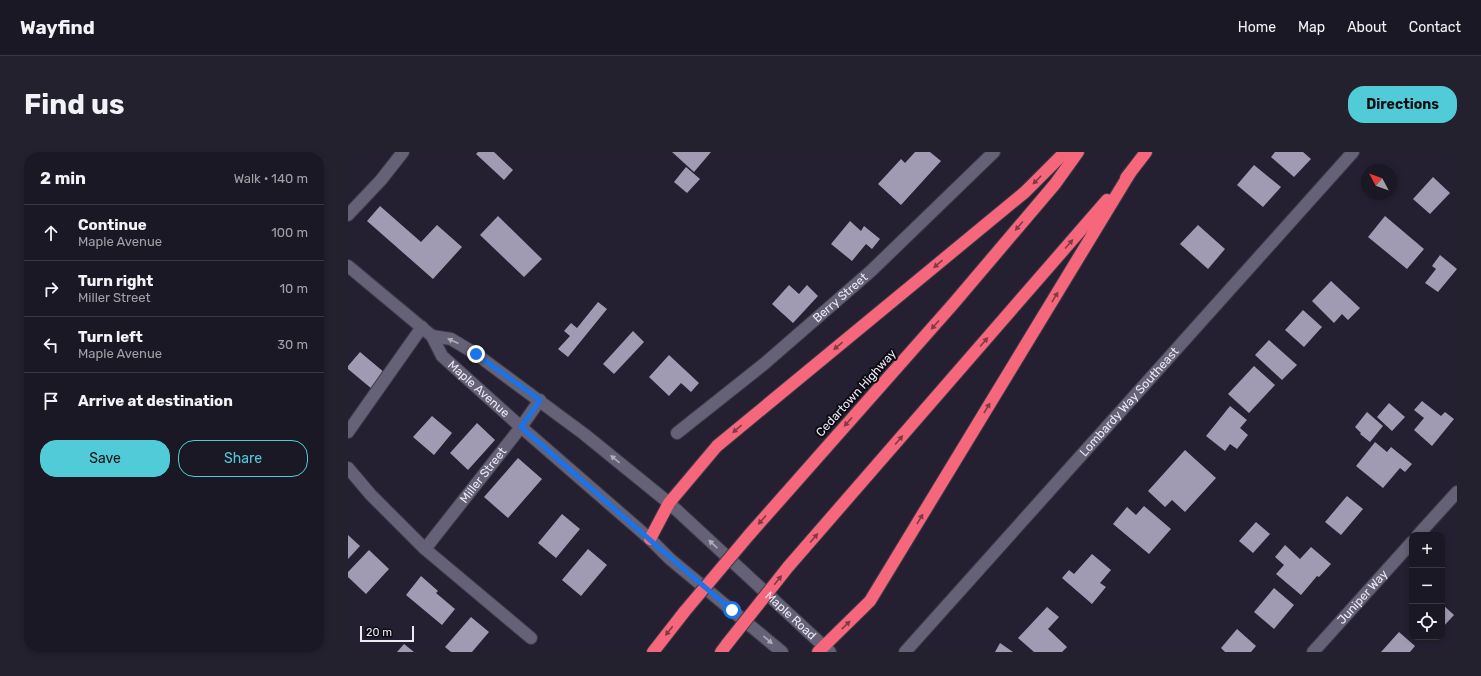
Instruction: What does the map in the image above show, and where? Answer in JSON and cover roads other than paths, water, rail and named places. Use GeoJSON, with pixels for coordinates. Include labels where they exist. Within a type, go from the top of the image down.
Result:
{"type":"FeatureCollection","features":[{"type":"Feature","properties":{"kind":"highway"},"geometry":{"type":"LineString","coordinates":[[650,538],[669,502],[717,446],[1025,192],[1064,152]]}},
{"type":"Feature","properties":{"kind":"highway","name":"Cedartown Highway"},"geometry":{"type":"LineString","coordinates":[[653,652],[748,535],[954,303],[1055,184],[1078,152]]}},
{"type":"Feature","properties":{"kind":"highway"},"geometry":{"type":"LineString","coordinates":[[724,648],[788,567],[1130,173],[1146,152]]}},
{"type":"Feature","properties":{"kind":"highway"},"geometry":{"type":"LineString","coordinates":[[824,650],[870,601],[1130,173]]}},
{"type":"Feature","properties":{"kind":"street"},"geometry":{"type":"LineString","coordinates":[[348,215],[381,180],[403,152]]}},
{"type":"Feature","properties":{"kind":"street","name":"Berry Street"},"geometry":{"type":"LineString","coordinates":[[677,433],[764,364],[871,271],[994,152]]}},
{"type":"Feature","properties":{"kind":"street","name":"Lombardy Way Southeast"},"geometry":{"type":"LineString","coordinates":[[905,652],[1353,152]]}},
{"type":"Feature","properties":{"kind":"street","name":"Maple Avenue"},"geometry":{"type":"LineString","coordinates":[[348,266],[432,336],[442,356],[521,427],[650,538],[670,559],[782,652]]}},
{"type":"Feature","properties":{"kind":"street"},"geometry":{"type":"LineString","coordinates":[[348,432],[422,327]]}},
{"type":"Feature","properties":{"kind":"street","name":"Maple Avenue"},"geometry":{"type":"LineString","coordinates":[[432,336],[451,339],[476,354],[540,400],[669,502],[752,580]]}},
{"type":"Feature","properties":{"kind":"street","name":"Miller Street"},"geometry":{"type":"LineString","coordinates":[[425,550],[521,427],[540,400]]}},
{"type":"Feature","properties":{"kind":"street"},"geometry":{"type":"LineString","coordinates":[[348,468],[371,495],[425,550],[531,638]]}},
{"type":"Feature","properties":{"kind":"street"},"geometry":{"type":"LineString","coordinates":[[1421,532],[1457,492]]}},
{"type":"Feature","properties":{"kind":"street","name":"Juniper Way"},"geometry":{"type":"LineString","coordinates":[[1313,652],[1409,545]]}},
{"type":"Feature","properties":{"kind":"street","name":"Maple Road"},"geometry":{"type":"LineString","coordinates":[[752,580],[824,650]]}}]}
